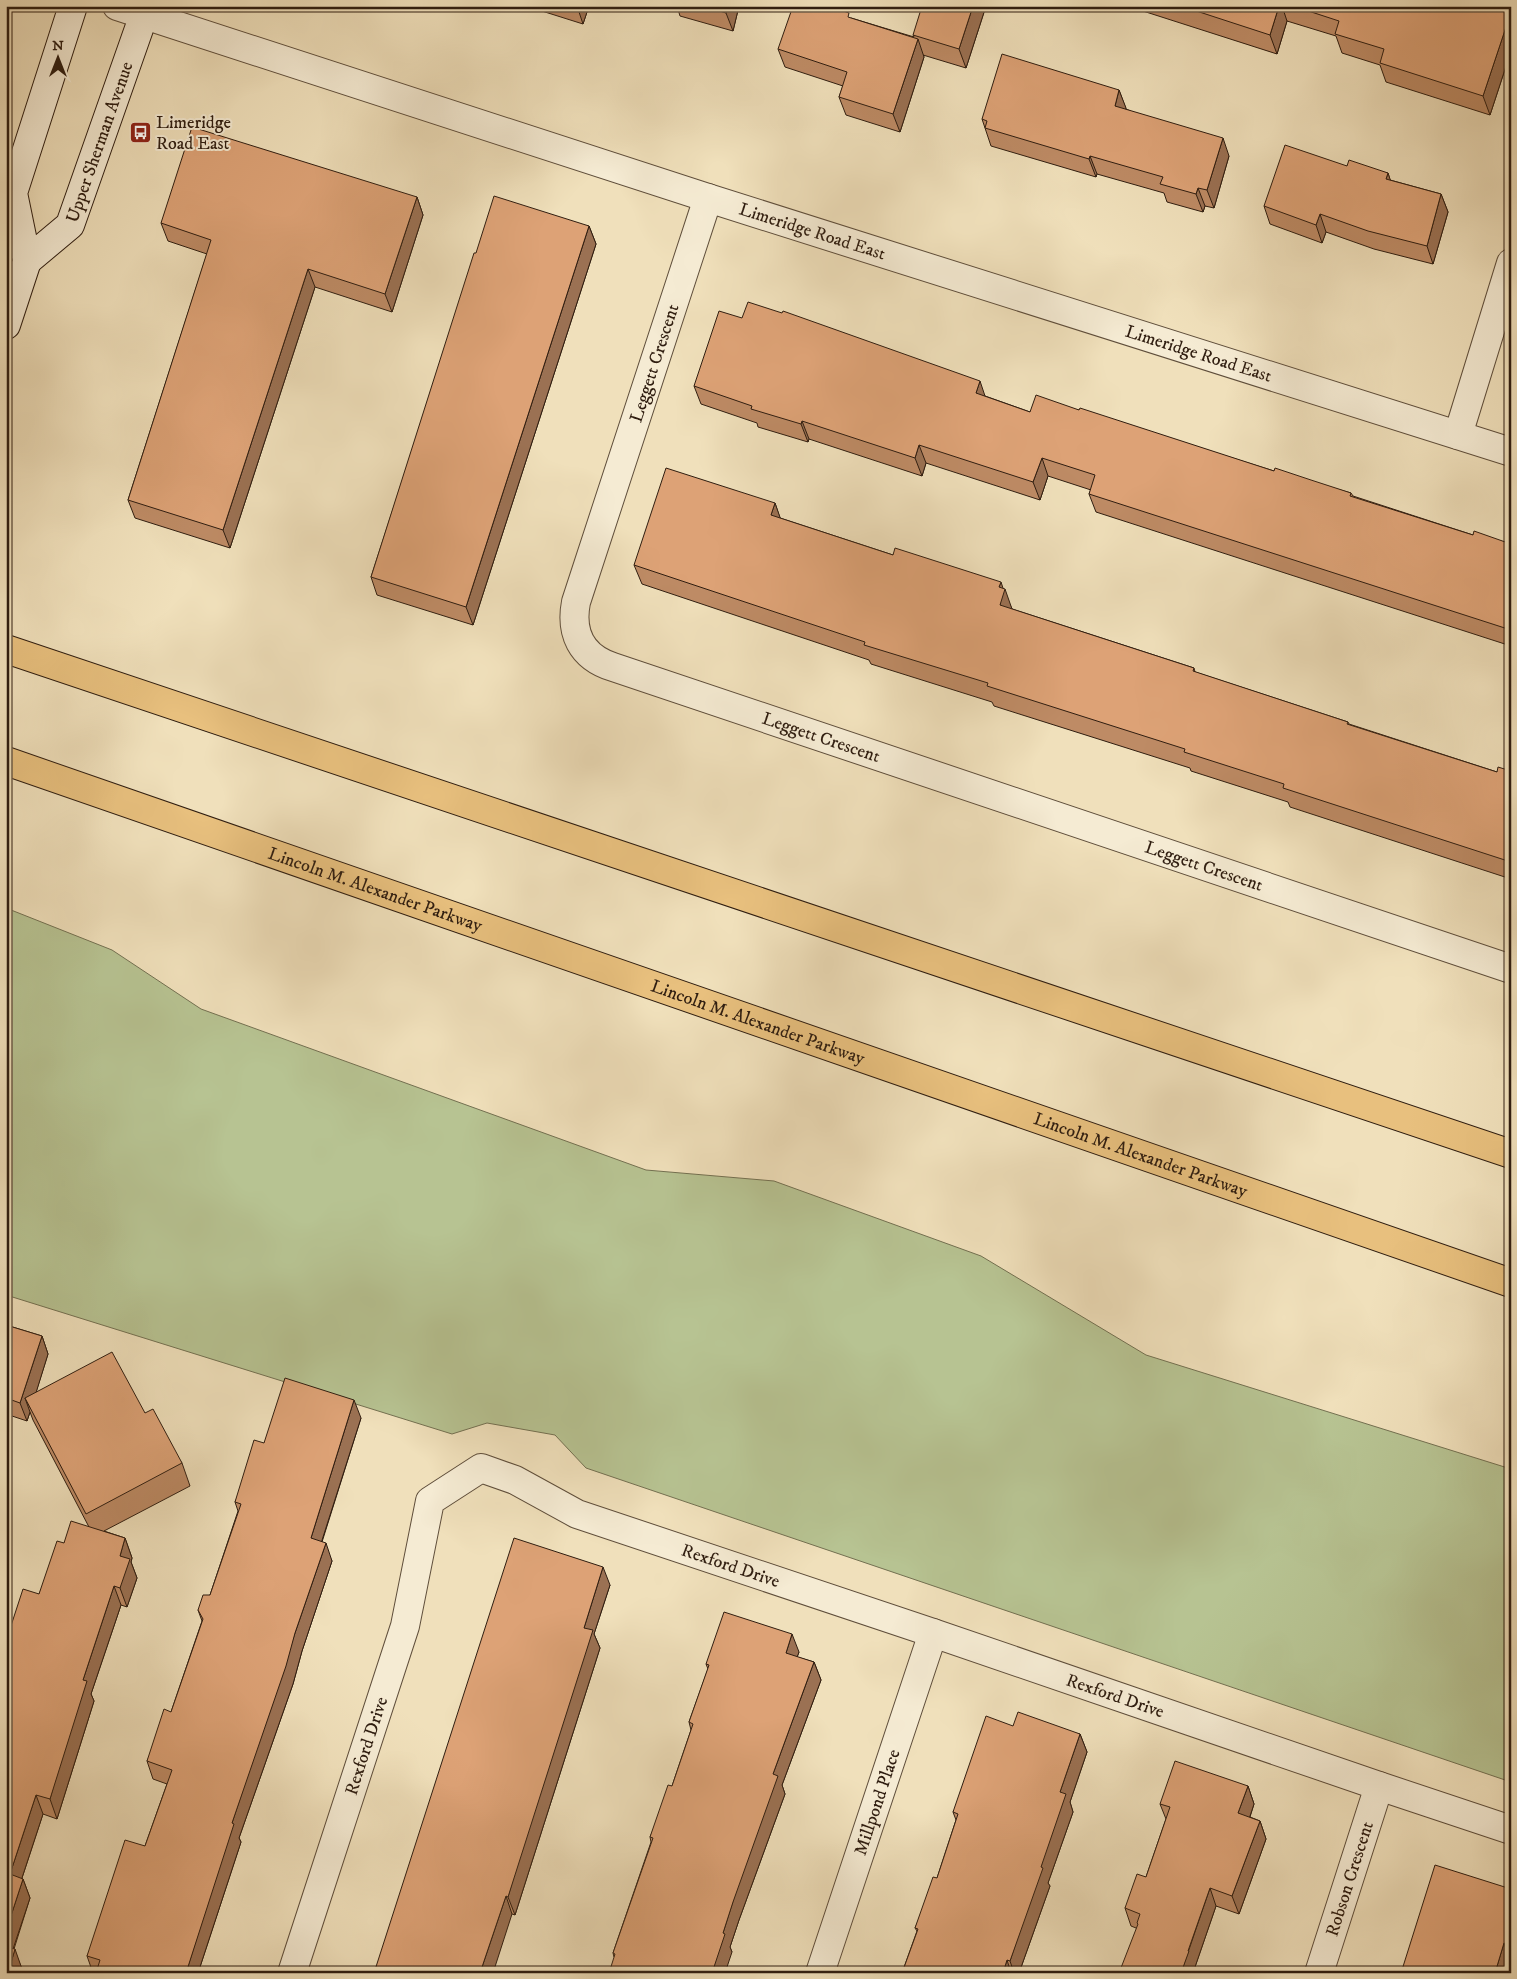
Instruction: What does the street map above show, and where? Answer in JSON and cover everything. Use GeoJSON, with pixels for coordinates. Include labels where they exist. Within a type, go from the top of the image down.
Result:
{"type":"FeatureCollection","features":[{"type":"Feature","properties":{"kind":"highway"},"geometry":{"type":"LineString","coordinates":[[6,649],[1511,1154]]}},
{"type":"Feature","properties":{"kind":"highway","name":"Lincoln M. Alexander Parkway"},"geometry":{"type":"LineString","coordinates":[[6,761],[1511,1283]]}},
{"type":"Feature","properties":{"kind":"street"},"geometry":{"type":"LineString","coordinates":[[6,325],[27,261],[13,193],[73,6]]}},
{"type":"Feature","properties":{"kind":"street","name":"Limeridge Road East"},"geometry":{"type":"LineString","coordinates":[[117,6],[145,11],[708,198],[1511,452]]}},
{"type":"Feature","properties":{"kind":"street","name":"Upper Sherman Avenue"},"geometry":{"type":"LineString","coordinates":[[27,261],[70,226],[145,11]]}},
{"type":"Feature","properties":{"kind":"street","name":"Leggett Crescent"},"geometry":{"type":"LineString","coordinates":[[708,198],[576,602],[574,627],[580,643],[591,655],[605,665],[1511,969]]}},
{"type":"Feature","properties":{"kind":"street"},"geometry":{"type":"LineString","coordinates":[[1458,435],[1511,263]]}},
{"type":"Feature","properties":{"kind":"street","name":"Rexford Drive"},"geometry":{"type":"LineString","coordinates":[[292,1973],[405,1626],[430,1501],[481,1468],[515,1480],[577,1514],[1511,1830]]}},
{"type":"Feature","properties":{"kind":"street","name":"Millpond Place"},"geometry":{"type":"LineString","coordinates":[[820,1973],[933,1633]]}},
{"type":"Feature","properties":{"kind":"street","name":"Robson Crescent"},"geometry":{"type":"LineString","coordinates":[[1319,1973],[1379,1786]]}},
{"type":"Feature","properties":{"kind":"green space"},"geometry":{"type":"Polygon","coordinates":[[[6,908],[112,950],[201,1009],[646,1170],[774,1181],[981,1256],[1146,1355],[1511,1469],[1511,1782],[586,1468],[555,1435],[487,1423],[452,1434],[6,1295],[6,908]]]}},
{"type":"Feature","properties":{"kind":"building"},"geometry":{"type":"Polygon","coordinates":[[[703,6],[728,6],[726,13],[703,6]]]}},
{"type":"Feature","properties":{"kind":"building"},"geometry":{"type":"Polygon","coordinates":[[[793,6],[830,6],[849,13],[848,17],[918,39],[893,114],[839,97],[847,72],[778,49],[793,6]]]}},
{"type":"Feature","properties":{"kind":"building"},"geometry":{"type":"Polygon","coordinates":[[[922,6],[973,6],[959,49],[913,35],[922,6]]]}},
{"type":"Feature","properties":{"kind":"building"},"geometry":{"type":"Polygon","coordinates":[[[1181,6],[1279,6],[1270,35],[1181,6]]]}},
{"type":"Feature","properties":{"kind":"building"},"geometry":{"type":"Polygon","coordinates":[[[1293,6],[1510,6],[1511,12],[1483,96],[1380,63],[1384,49],[1335,34],[1339,21],[1293,6]]]}},
{"type":"Feature","properties":{"kind":"building"},"geometry":{"type":"Polygon","coordinates":[[[1002,54],[1119,90],[1115,106],[1223,138],[1207,190],[1198,188],[1196,194],[1160,184],[1163,177],[1090,156],[1089,159],[985,128],[987,121],[982,119],[1002,54]]]}},
{"type":"Feature","properties":{"kind":"building"},"geometry":{"type":"Polygon","coordinates":[[[192,127],[417,197],[385,294],[308,269],[223,530],[128,500],[211,240],[161,223],[192,127]]]}},
{"type":"Feature","properties":{"kind":"building"},"geometry":{"type":"Polygon","coordinates":[[[1285,145],[1347,166],[1349,160],[1388,173],[1386,179],[1441,194],[1427,246],[1368,231],[1320,214],[1316,225],[1264,206],[1285,145]]]}},
{"type":"Feature","properties":{"kind":"building"},"geometry":{"type":"Polygon","coordinates":[[[494,196],[589,226],[466,607],[371,577],[474,253],[476,253],[494,196]]]}},
{"type":"Feature","properties":{"kind":"building"},"geometry":{"type":"Polygon","coordinates":[[[748,302],[782,313],[783,311],[980,381],[976,393],[1030,412],[1036,395],[1274,471],[1275,468],[1351,493],[1350,496],[1473,535],[1474,531],[1511,544],[1511,630],[1089,494],[1095,475],[1042,458],[1033,482],[919,445],[915,458],[802,421],[801,424],[751,409],[752,406],[694,386],[719,311],[742,318],[748,302]]]}},
{"type":"Feature","properties":{"kind":"building"},"geometry":{"type":"Polygon","coordinates":[[[666,468],[775,503],[771,515],[893,555],[895,548],[1001,582],[999,587],[1005,589],[1000,605],[1194,668],[1193,671],[1348,722],[1347,724],[1497,772],[1498,767],[1511,771],[1511,862],[1283,788],[1284,784],[1184,752],[1185,749],[987,686],[988,683],[864,645],[865,642],[634,565],[666,468]]]}},
{"type":"Feature","properties":{"kind":"building"},"geometry":{"type":"Polygon","coordinates":[[[6,1325],[42,1336],[20,1403],[6,1398],[6,1325]]]}},
{"type":"Feature","properties":{"kind":"building"},"geometry":{"type":"Polygon","coordinates":[[[112,1352],[145,1413],[153,1409],[182,1463],[86,1514],[25,1398],[112,1352]]]}},
{"type":"Feature","properties":{"kind":"building"},"geometry":{"type":"Polygon","coordinates":[[[285,1378],[354,1400],[311,1538],[326,1543],[232,1823],[234,1824],[186,1973],[96,1973],[100,1960],[87,1956],[125,1840],[145,1846],[172,1770],[147,1761],[164,1709],[171,1712],[203,1619],[198,1610],[203,1595],[210,1595],[241,1504],[235,1502],[254,1440],[264,1443],[285,1378]]]}},
{"type":"Feature","properties":{"kind":"building"},"geometry":{"type":"Polygon","coordinates":[[[71,1521],[125,1538],[120,1556],[130,1559],[120,1588],[114,1586],[83,1680],[87,1681],[50,1799],[36,1795],[10,1874],[23,1879],[6,1931],[6,1641],[23,1589],[39,1594],[57,1541],[64,1543],[71,1521]]]}},
{"type":"Feature","properties":{"kind":"building"},"geometry":{"type":"Polygon","coordinates":[[[514,1538],[603,1567],[584,1628],[593,1630],[508,1897],[506,1896],[480,1973],[374,1973],[514,1538]]]}},
{"type":"Feature","properties":{"kind":"building"},"geometry":{"type":"Polygon","coordinates":[[[724,1612],[792,1634],[786,1653],[814,1662],[773,1774],[778,1776],[733,1902],[712,1973],[609,1973],[615,1954],[613,1953],[653,1838],[650,1837],[668,1785],[672,1786],[693,1724],[689,1722],[709,1665],[706,1664],[724,1612]]]}},
{"type":"Feature","properties":{"kind":"building"},"geometry":{"type":"Polygon","coordinates":[[[1018,1712],[1080,1734],[1060,1792],[1066,1794],[1041,1867],[1043,1868],[1010,1961],[1007,1960],[1003,1973],[902,1973],[918,1929],[915,1928],[933,1877],[937,1878],[958,1814],[953,1812],[986,1716],[1013,1726],[1018,1712]]]}},
{"type":"Feature","properties":{"kind":"building"},"geometry":{"type":"Polygon","coordinates":[[[1175,1761],[1248,1786],[1238,1813],[1260,1821],[1232,1896],[1210,1888],[1181,1973],[1119,1973],[1140,1914],[1125,1908],[1137,1874],[1146,1877],[1170,1807],[1160,1804],[1175,1761]]]}},
{"type":"Feature","properties":{"kind":"building"},"geometry":{"type":"Polygon","coordinates":[[[1435,1865],[1511,1889],[1511,1946],[1504,1943],[1495,1973],[1401,1973],[1435,1865]]]}},
{"type":"Feature","properties":{"kind":"building"},"geometry":{"type":"Polygon","coordinates":[[[6,1947],[15,1949],[8,1973],[6,1973],[6,1947]]]}},
{"type":"Feature","properties":{"kind":"place","name":"Limeridge Road East"},"geometry":{"type":"Point","coordinates":[140,132]}}]}
